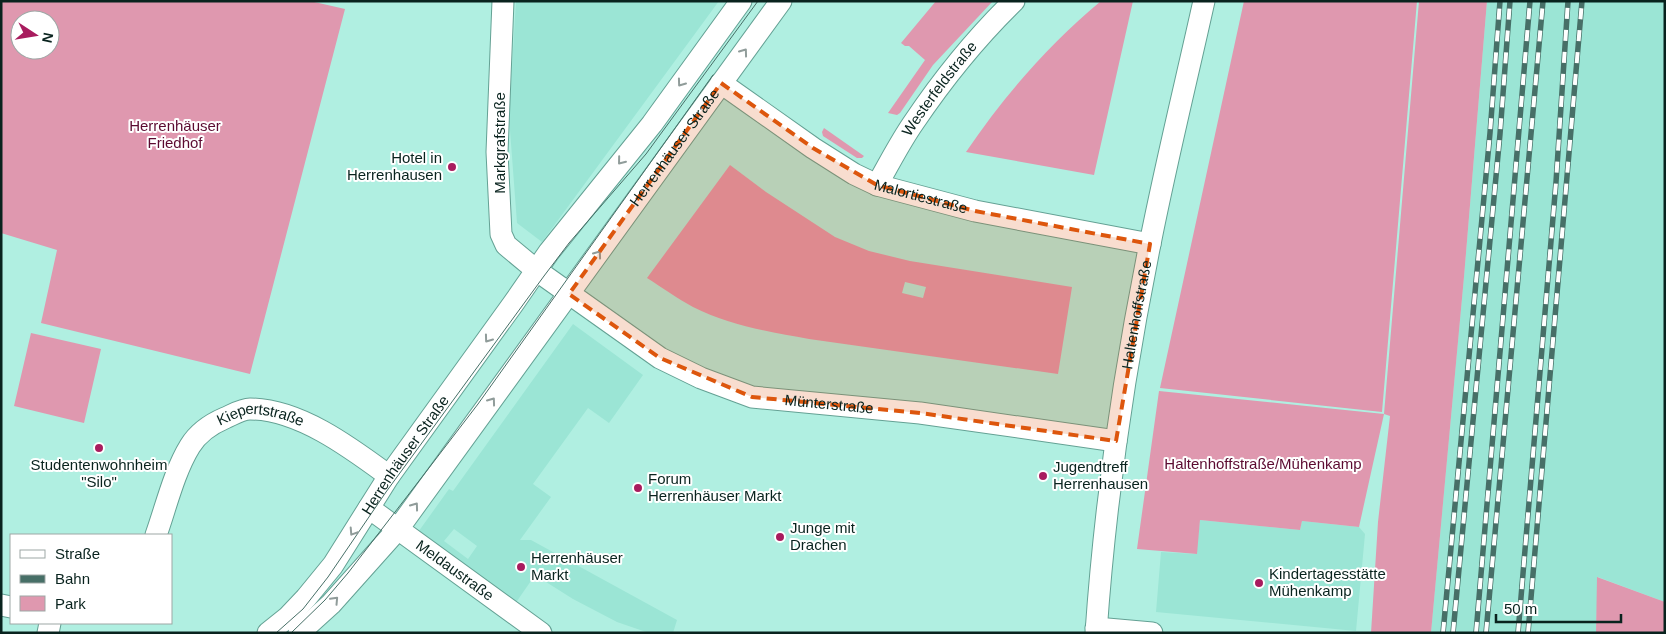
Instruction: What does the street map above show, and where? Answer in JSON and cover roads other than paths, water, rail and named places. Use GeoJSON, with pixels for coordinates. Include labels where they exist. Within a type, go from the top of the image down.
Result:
{"type":"FeatureCollection","features":[{"type":"Feature","properties":{"kind":"street","name":"Markgrafstraße"},"geometry":{"type":"LineString","coordinates":[[503,1],[498,152],[501,234],[506,245],[536,270]]}},
{"type":"Feature","properties":{"kind":"street","name":"Herrenhäuser Straße"},"geometry":{"type":"LineString","coordinates":[[268,633],[288,617],[333,565],[389,476],[536,270],[652,124],[741,1]]}},
{"type":"Feature","properties":{"kind":"street","name":"Herrenhäuser Straße"},"geometry":{"type":"LineString","coordinates":[[299,633],[332,604],[398,529],[781,1]]}},
{"type":"Feature","properties":{"kind":"street","name":"Westerfeldstraße"},"geometry":{"type":"LineString","coordinates":[[876,185],[913,124],[946,78],[996,19],[1014,1]]}},
{"type":"Feature","properties":{"kind":"street","name":"Haltenhoffstraße"},"geometry":{"type":"LineString","coordinates":[[1096,630],[1116,441],[1150,244],[1204,1]]}},
{"type":"Feature","properties":{"kind":"street","name":"Malortiestraße"},"geometry":{"type":"LineString","coordinates":[[722,83],[813,148],[854,174],[876,185],[975,211],[1150,244]]}},
{"type":"Feature","properties":{"kind":"street"},"geometry":{"type":"LineString","coordinates":[[536,270],[569,294]]}},
{"type":"Feature","properties":{"kind":"street","name":"Münterstraße"},"geometry":{"type":"LineString","coordinates":[[569,294],[660,358],[702,378],[752,397],[920,413],[1116,441]]}},
{"type":"Feature","properties":{"kind":"street","name":"Kiepertstraße"},"geometry":{"type":"LineString","coordinates":[[156,534],[174,483],[192,442],[205,429],[219,420],[248,409],[272,412],[314,428],[341,441],[389,476]]}},
{"type":"Feature","properties":{"kind":"street","name":"Meldaustraße"},"geometry":{"type":"LineString","coordinates":[[369,508],[520,627],[541,633]]}},
{"type":"Feature","properties":{"kind":"street"},"geometry":{"type":"LineString","coordinates":[[1096,630],[1152,633]]}},
{"type":"Feature","properties":{"kind":"tram line"},"geometry":{"type":"LineString","coordinates":[[276,633],[303,609],[328,577],[386,492],[544,276],[569,243],[646,154],[758,1]]}},
{"type":"Feature","properties":{"kind":"tram line"},"geometry":{"type":"LineString","coordinates":[[291,633],[325,600],[348,573],[478,404],[713,75]]}},
{"type":"Feature","properties":{"kind":"railway"},"geometry":{"type":"LineString","coordinates":[[1443,633],[1490,133],[1500,1]]}},
{"type":"Feature","properties":{"kind":"railway"},"geometry":{"type":"LineString","coordinates":[[1453,633],[1500,134],[1510,1]]}},
{"type":"Feature","properties":{"kind":"railway"},"geometry":{"type":"LineString","coordinates":[[1476,633],[1530,1]]}},
{"type":"Feature","properties":{"kind":"railway"},"geometry":{"type":"LineString","coordinates":[[1486,633],[1543,1]]}},
{"type":"Feature","properties":{"kind":"railway"},"geometry":{"type":"LineString","coordinates":[[1518,633],[1556,182],[1568,1]]}},
{"type":"Feature","properties":{"kind":"railway"},"geometry":{"type":"LineString","coordinates":[[1528,633],[1582,1]]}},
{"type":"Feature","properties":{"kind":"place","name":"Hotel in Herrenhausen"},"geometry":{"type":"Point","coordinates":[452,167]}},
{"type":"Feature","properties":{"kind":"place","name":"Studentenwohnheim \"Silo\""},"geometry":{"type":"Point","coordinates":[99,448]}},
{"type":"Feature","properties":{"kind":"place","name":"Jugendtreff Herrenhausen"},"geometry":{"type":"Point","coordinates":[1043,476]}},
{"type":"Feature","properties":{"kind":"place","name":"Forum Herrenhäuser Markt"},"geometry":{"type":"Point","coordinates":[638,488]}},
{"type":"Feature","properties":{"kind":"place","name":"Junge mit Drachen"},"geometry":{"type":"Point","coordinates":[780,537]}},
{"type":"Feature","properties":{"kind":"place","name":"Herrenhäuser Markt"},"geometry":{"type":"Point","coordinates":[521,567]}},
{"type":"Feature","properties":{"kind":"place","name":"Kindertagesstätte Mühenkamp"},"geometry":{"type":"Point","coordinates":[1259,583]}},
{"type":"Feature","properties":{"kind":"park label","name":"Herrenhäuser Friedhof"},"geometry":{"type":"Point","coordinates":[175,134]}},
{"type":"Feature","properties":{"kind":"park label","name":"Haltenhoffstraße/Mühenkamp"},"geometry":{"type":"Point","coordinates":[1263,464]}}]}
